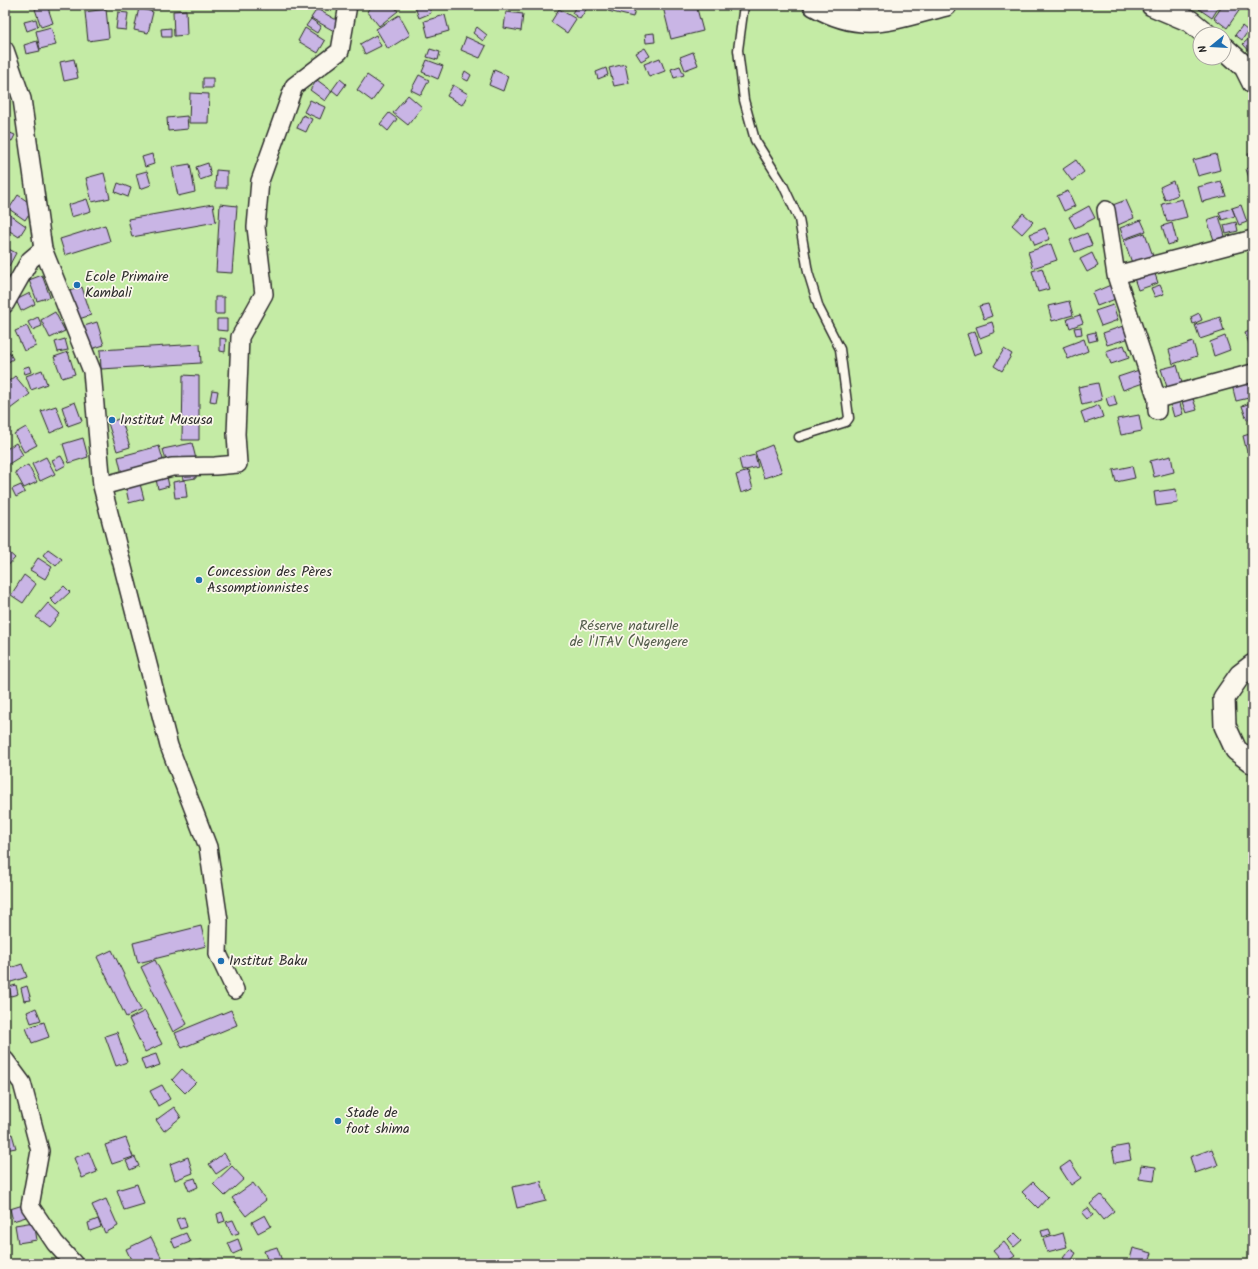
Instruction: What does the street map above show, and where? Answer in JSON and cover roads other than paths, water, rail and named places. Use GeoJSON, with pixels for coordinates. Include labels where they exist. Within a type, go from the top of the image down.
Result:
{"type":"FeatureCollection","features":[{"type":"Feature","properties":{"kind":"street"},"geometry":{"type":"LineString","coordinates":[[102,486],[172,467],[238,464],[236,434],[240,337],[264,294],[256,226],[260,182],[294,86],[340,51],[348,5]]}},
{"type":"Feature","properties":{"kind":"street"},"geometry":{"type":"LineString","coordinates":[[814,5],[834,15],[852,21],[870,22],[888,12],[946,5]]}},
{"type":"Feature","properties":{"kind":"street"},"geometry":{"type":"LineString","coordinates":[[1152,5],[1190,22],[1195,26]]}},
{"type":"Feature","properties":{"kind":"street"},"geometry":{"type":"LineString","coordinates":[[5,50],[22,99],[43,248],[92,371],[102,486],[169,746],[208,847],[219,921],[218,954],[235,990]]}},
{"type":"Feature","properties":{"kind":"street"},"geometry":{"type":"LineString","coordinates":[[1232,55],[1250,70]]}},
{"type":"Feature","properties":{"kind":"street"},"geometry":{"type":"LineString","coordinates":[[1106,210],[1116,275],[1157,405],[1253,373]]}},
{"type":"Feature","properties":{"kind":"street"},"geometry":{"type":"LineString","coordinates":[[1116,275],[1253,239]]}},
{"type":"Feature","properties":{"kind":"street"},"geometry":{"type":"LineString","coordinates":[[5,304],[30,260],[43,248]]}},
{"type":"Feature","properties":{"kind":"street"},"geometry":{"type":"LineString","coordinates":[[1253,666],[1240,675],[1224,698],[1225,726],[1236,750],[1253,763]]}},
{"type":"Feature","properties":{"kind":"street"},"geometry":{"type":"LineString","coordinates":[[5,1060],[22,1082],[40,1151],[30,1206],[55,1243],[74,1264]]}},
{"type":"Feature","properties":{"kind":"lane"},"geometry":{"type":"LineString","coordinates":[[744,5],[738,50],[744,100],[755,140],[783,186],[799,219],[808,272],[819,308],[840,349],[848,406],[849,418],[846,422],[799,437]]}},
{"type":"Feature","properties":{"kind":"place","name":"Ecole Primaire Kambali"},"geometry":{"type":"Point","coordinates":[77,285]}},
{"type":"Feature","properties":{"kind":"place","name":"Institut Mususa"},"geometry":{"type":"Point","coordinates":[112,420]}},
{"type":"Feature","properties":{"kind":"place","name":"Concession des Pères Assomptionnistes"},"geometry":{"type":"Point","coordinates":[199,580]}},
{"type":"Feature","properties":{"kind":"place","name":"Institut Baku"},"geometry":{"type":"Point","coordinates":[221,961]}},
{"type":"Feature","properties":{"kind":"place","name":"Stade de foot shima"},"geometry":{"type":"Point","coordinates":[338,1121]}},
{"type":"Feature","properties":{"kind":"park label","name":"Réserve naturelle de l'ITAV (Ngengere"},"geometry":{"type":"Point","coordinates":[629,634]}}]}
